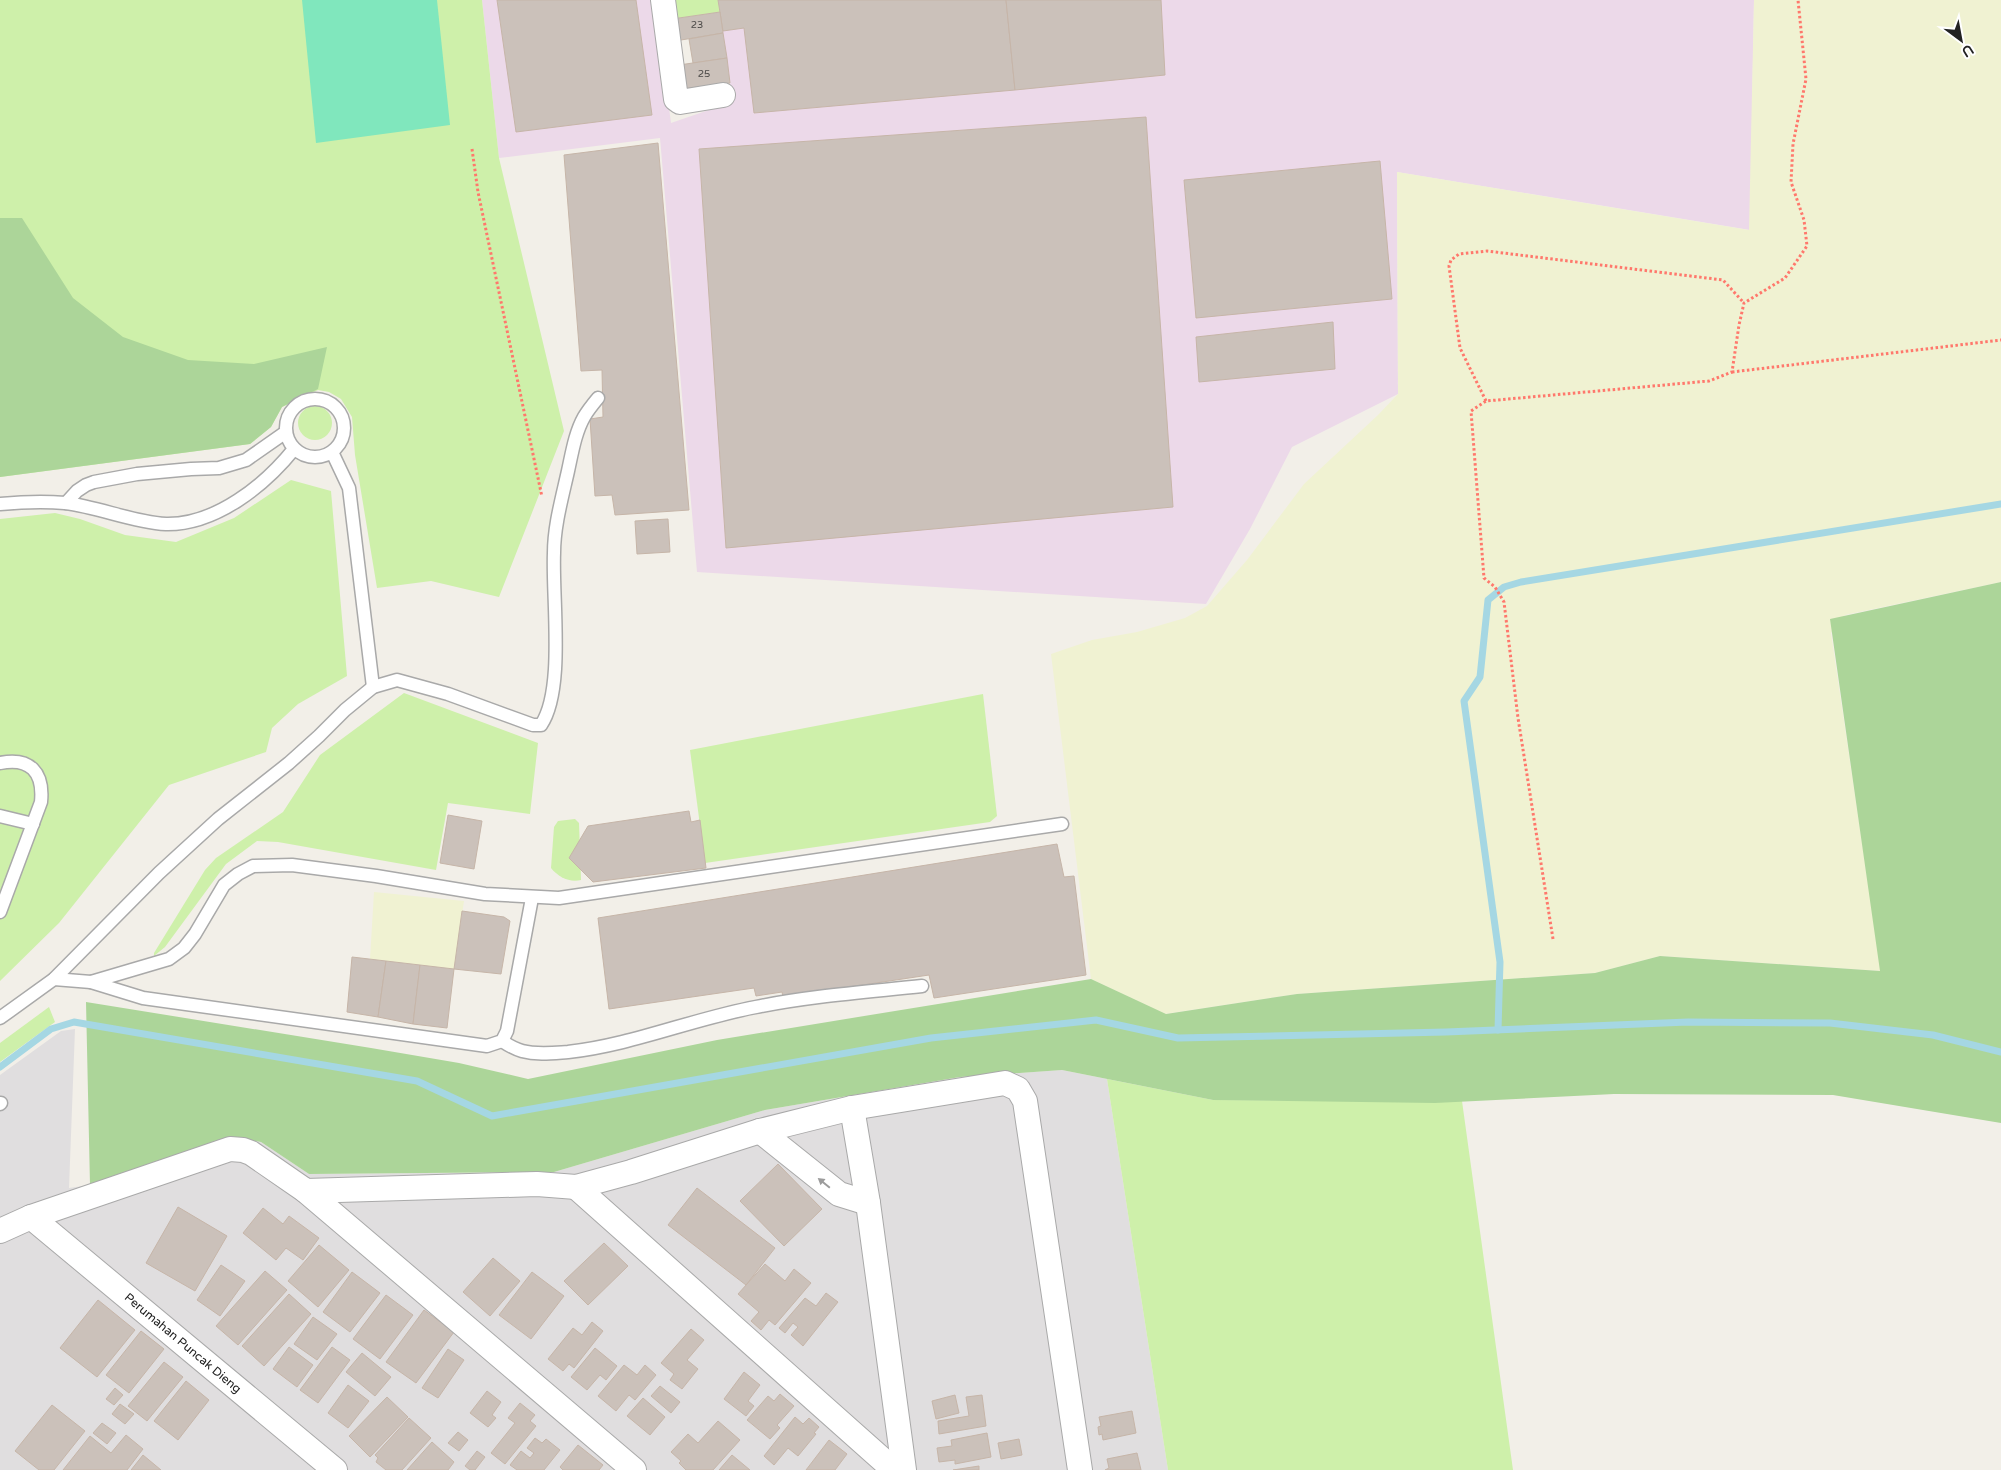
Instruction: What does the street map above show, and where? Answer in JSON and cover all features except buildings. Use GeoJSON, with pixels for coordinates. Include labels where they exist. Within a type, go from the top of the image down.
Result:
{"type":"FeatureCollection","features":[{"type":"Feature","properties":{"kind":"street"},"geometry":{"type":"LineString","coordinates":[[663,0],[676,99],[680,102],[723,95]]}},
{"type":"Feature","properties":{"kind":"street"},"geometry":{"type":"LineString","coordinates":[[306,1191],[537,1184],[576,1188],[760,1131],[852,1108],[1004,1083],[1012,1086],[1022,1094],[1025,1101],[1080,1470]]}},
{"type":"Feature","properties":{"kind":"street"},"geometry":{"type":"LineString","coordinates":[[852,1108],[868,1203],[904,1470]]}},
{"type":"Feature","properties":{"kind":"street"},"geometry":{"type":"LineString","coordinates":[[760,1131],[839,1194],[868,1203]]}},
{"type":"Feature","properties":{"kind":"street"},"geometry":{"type":"LineString","coordinates":[[0,1231],[31,1216],[230,1149],[251,1153],[306,1191],[634,1470]]}},
{"type":"Feature","properties":{"kind":"street"},"geometry":{"type":"LineString","coordinates":[[576,1188],[894,1470]]}},
{"type":"Feature","properties":{"kind":"street","name":"Perumahan Puncak Dieng"},"geometry":{"type":"LineString","coordinates":[[31,1216],[334,1470]]}},
{"type":"Feature","properties":{"kind":"lane"},"geometry":{"type":"LineString","coordinates":[[0,1018],[54,979],[159,873],[210,826],[320,736],[345,710],[374,687],[397,680],[448,694],[533,726],[541,725],[547,716],[552,702],[555,660],[554,552],[560,504],[574,444],[584,417],[598,398]]}},
{"type":"Feature","properties":{"kind":"lane"},"geometry":{"type":"LineString","coordinates":[[323,400],[332,404],[344,419],[344,438],[332,452],[323,457],[313,458],[303,455],[294,449],[286,432],[290,413],[304,401],[323,400]]}},
{"type":"Feature","properties":{"kind":"lane"},"geometry":{"type":"LineString","coordinates":[[66,504],[77,491],[86,484],[94,482],[137,474],[219,468],[246,460],[286,432]]}},
{"type":"Feature","properties":{"kind":"lane"},"geometry":{"type":"LineString","coordinates":[[0,504],[66,504],[167,524],[196,520],[227,506],[253,490],[277,470],[294,449]]}},
{"type":"Feature","properties":{"kind":"lane"},"geometry":{"type":"LineString","coordinates":[[332,452],[349,488],[374,687]]}},
{"type":"Feature","properties":{"kind":"lane"},"geometry":{"type":"LineString","coordinates":[[0,763],[19,762],[29,765],[38,777],[42,790],[41,802],[0,912]]}},
{"type":"Feature","properties":{"kind":"lane"},"geometry":{"type":"LineString","coordinates":[[0,816],[33,824]]}},
{"type":"Feature","properties":{"kind":"lane"},"geometry":{"type":"LineString","coordinates":[[91,982],[169,959],[184,948],[195,934],[224,885],[238,874],[253,866],[292,865],[376,876],[485,894],[559,898],[1062,824]]}},
{"type":"Feature","properties":{"kind":"lane"},"geometry":{"type":"LineString","coordinates":[[502,1041],[507,1031],[532,898]]}},
{"type":"Feature","properties":{"kind":"lane"},"geometry":{"type":"LineString","coordinates":[[54,979],[91,982],[142,998],[487,1046],[502,1041],[523,1051],[547,1054],[625,1042],[709,1017],[755,1007],[797,1000],[922,986]]}},
{"type":"Feature","properties":{"kind":"path"},"geometry":{"type":"LineString","coordinates":[[1732,372],[1738,324],[1744,303],[1785,278],[1807,246],[1804,220],[1791,182],[1793,144],[1806,79],[1798,0]]}},
{"type":"Feature","properties":{"kind":"path"},"geometry":{"type":"LineString","coordinates":[[472,149],[478,192],[543,498]]}},
{"type":"Feature","properties":{"kind":"path"},"geometry":{"type":"LineString","coordinates":[[1486,401],[1460,348],[1449,266],[1451,260],[1459,254],[1487,251],[1723,280],[1744,303]]}},
{"type":"Feature","properties":{"kind":"path"},"geometry":{"type":"LineString","coordinates":[[1554,939],[1518,718],[1504,602],[1495,587],[1484,578],[1471,411],[1486,401],[1709,381],[1732,372],[2001,340]]}},
{"type":"Feature","properties":{"kind":"shaded area"},"geometry":{"type":"Polygon","coordinates":[[[482,0],[655,0],[671,123],[732,102],[718,0],[1754,0],[1750,230],[1397,172],[1398,394],[1292,447],[1250,529],[1206,604],[697,572],[660,138],[499,158],[482,0]]]}},
{"type":"Feature","properties":{"kind":"shaded area"},"geometry":{"type":"Polygon","coordinates":[[[75,1029],[69,1188],[90,1185],[237,1138],[261,1142],[309,1174],[554,1172],[765,1110],[960,1077],[1062,1070],[1107,1079],[1168,1470],[0,1470],[0,1075],[61,1031],[75,1029]]]}},
{"type":"Feature","properties":{"kind":"green space"},"geometry":{"type":"Polygon","coordinates":[[[0,0],[482,0],[499,158],[564,431],[499,597],[431,581],[377,588],[355,455],[352,417],[341,399],[329,392],[318,390],[282,407],[271,427],[250,444],[0,477],[0,0]]]}},
{"type":"Feature","properties":{"kind":"green space"},"geometry":{"type":"Polygon","coordinates":[[[302,0],[437,0],[450,125],[316,143],[302,0]]]}},
{"type":"Feature","properties":{"kind":"green space"},"geometry":{"type":"Polygon","coordinates":[[[670,0],[718,0],[720,12],[672,19],[670,0]]]}},
{"type":"Feature","properties":{"kind":"green space"},"geometry":{"type":"Polygon","coordinates":[[[1754,0],[2001,0],[2001,582],[1845,615],[1831,633],[1881,971],[1660,956],[1595,973],[1297,994],[1165,1014],[1091,979],[1051,654],[1092,640],[1137,632],[1185,618],[1207,606],[1247,560],[1304,484],[1398,394],[1397,172],[1749,230],[1754,0]]]}},
{"type":"Feature","properties":{"kind":"green space"},"geometry":{"type":"Polygon","coordinates":[[[0,218],[22,218],[73,298],[123,337],[188,360],[254,364],[327,347],[318,389],[282,407],[271,427],[250,444],[0,477],[0,218]]]}},
{"type":"Feature","properties":{"kind":"green space"},"geometry":{"type":"Polygon","coordinates":[[[315,406],[322,407],[327,411],[331,416],[331,430],[327,435],[322,439],[315,440],[308,439],[303,435],[299,430],[298,423],[299,416],[303,411],[308,407],[315,406]]]}},
{"type":"Feature","properties":{"kind":"green space"},"geometry":{"type":"Polygon","coordinates":[[[291,480],[331,491],[347,676],[298,704],[272,728],[266,752],[169,785],[59,923],[0,981],[0,519],[55,513],[80,519],[125,535],[176,542],[234,518],[291,480]]]}},
{"type":"Feature","properties":{"kind":"green space"},"geometry":{"type":"Polygon","coordinates":[[[2001,582],[2001,1123],[1833,1095],[1614,1094],[1435,1103],[1213,1100],[1062,1070],[960,1077],[765,1110],[554,1172],[309,1174],[261,1142],[237,1138],[90,1185],[86,1002],[459,1063],[528,1079],[717,1040],[1091,979],[1166,1014],[1297,994],[1595,973],[1660,956],[1880,971],[1830,619],[2001,582]]]}},
{"type":"Feature","properties":{"kind":"green space"},"geometry":{"type":"Polygon","coordinates":[[[404,693],[538,743],[530,814],[448,803],[436,870],[278,842],[257,841],[226,864],[165,947],[154,956],[154,953],[205,870],[216,858],[283,812],[320,755],[404,693]]]}},
{"type":"Feature","properties":{"kind":"green space"},"geometry":{"type":"Polygon","coordinates":[[[983,694],[997,816],[990,822],[705,863],[690,750],[983,694]]]}},
{"type":"Feature","properties":{"kind":"green space"},"geometry":{"type":"Polygon","coordinates":[[[575,819],[579,823],[581,880],[573,881],[557,874],[551,868],[554,827],[558,821],[575,819]]]}},
{"type":"Feature","properties":{"kind":"green space"},"geometry":{"type":"Polygon","coordinates":[[[374,892],[464,901],[454,969],[370,959],[374,892]]]}},
{"type":"Feature","properties":{"kind":"green space"},"geometry":{"type":"Polygon","coordinates":[[[49,1007],[55,1022],[0,1062],[0,1043],[49,1007]]]}},
{"type":"Feature","properties":{"kind":"green space"},"geometry":{"type":"Polygon","coordinates":[[[1107,1079],[1213,1100],[1462,1101],[1513,1470],[1168,1470],[1107,1079]]]}},
{"type":"Feature","properties":{"kind":"waterway"},"geometry":{"type":"LineString","coordinates":[[1498,1030],[1500,962],[1464,701],[1480,677],[1488,600],[1504,587],[1521,582],[2001,504]]}},
{"type":"Feature","properties":{"kind":"waterway"},"geometry":{"type":"LineString","coordinates":[[0,1067],[51,1029],[74,1022],[417,1081],[492,1116],[931,1038],[1096,1020],[1178,1038],[1446,1032],[1688,1022],[1830,1023],[1933,1035],[2001,1052]]}}]}
